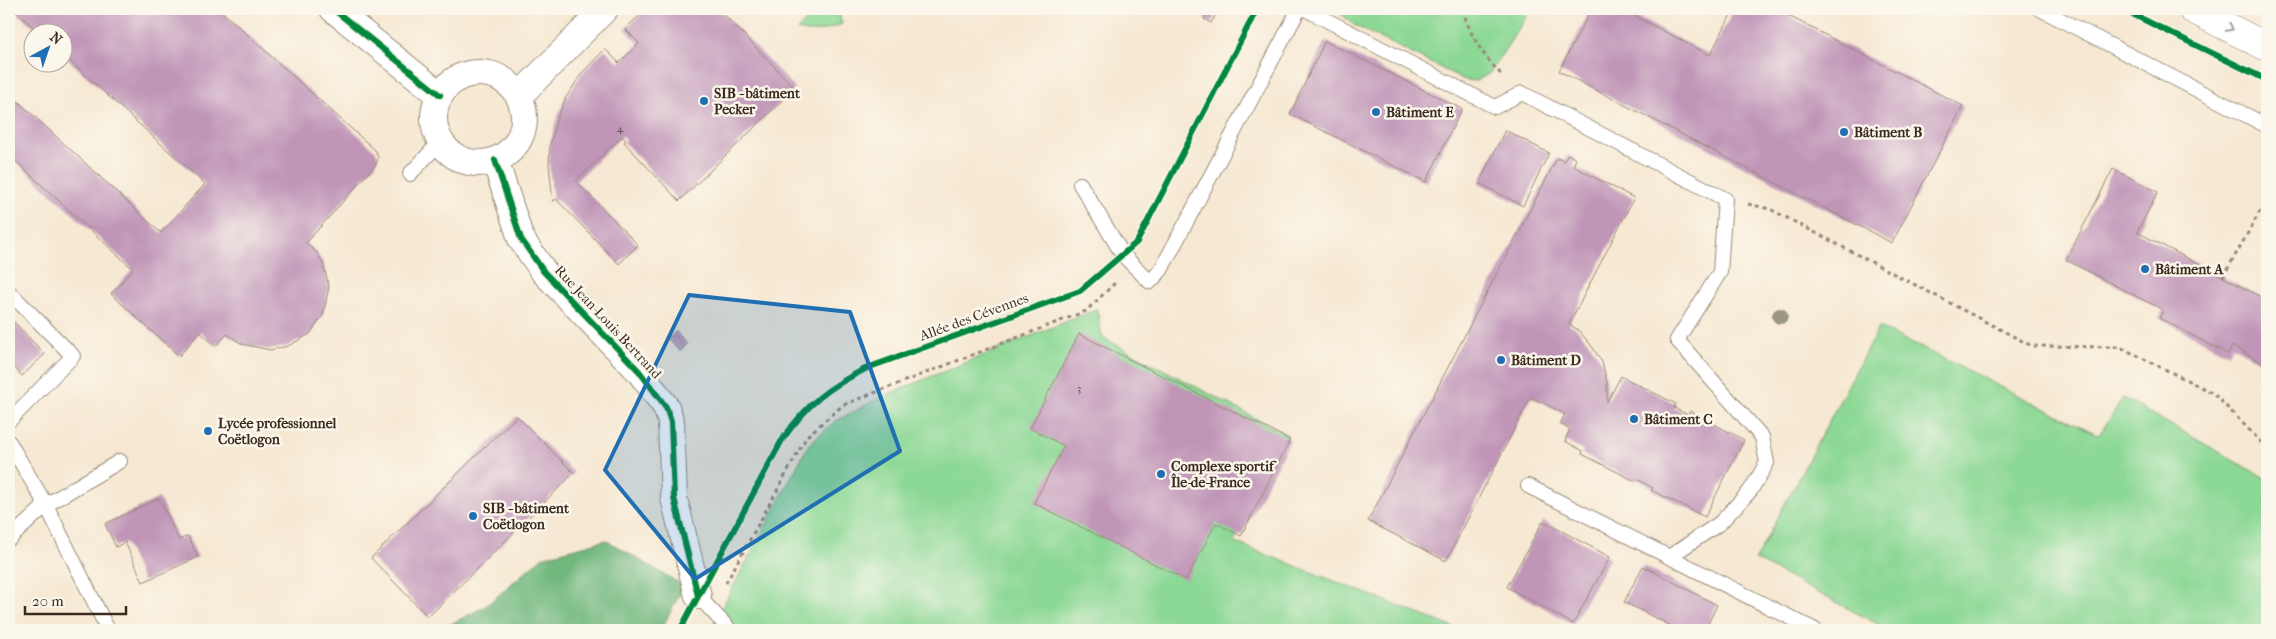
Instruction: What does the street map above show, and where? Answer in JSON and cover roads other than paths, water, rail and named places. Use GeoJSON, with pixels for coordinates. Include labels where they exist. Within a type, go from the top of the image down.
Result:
{"type":"FeatureCollection","features":[{"type":"Feature","properties":{"kind":"main road"},"geometry":{"type":"LineString","coordinates":[[2192,9],[2267,47]]}},
{"type":"Feature","properties":{"kind":"street"},"geometry":{"type":"LineString","coordinates":[[333,9],[440,95]]}},
{"type":"Feature","properties":{"kind":"street"},"geometry":{"type":"LineString","coordinates":[[519,96],[605,9]]}},
{"type":"Feature","properties":{"kind":"street"},"geometry":{"type":"LineString","coordinates":[[482,72],[497,76],[509,84],[519,96],[524,110],[525,125],[520,139],[511,151],[484,164],[469,163],[455,157],[440,141],[434,119],[436,104],[440,95],[454,80],[467,74],[482,72]]}},
{"type":"Feature","properties":{"kind":"street","name":"Rue Jean-Louis Bertrand"},"geometry":{"type":"LineString","coordinates":[[495,160],[521,239],[544,272],[639,371],[666,408],[671,422],[674,498],[705,603]]}},
{"type":"Feature","properties":{"kind":"lane"},"geometry":{"type":"LineString","coordinates":[[1080,184],[1123,255],[1150,282],[1161,270],[1299,9]]}},
{"type":"Feature","properties":{"kind":"lane"},"geometry":{"type":"LineString","coordinates":[[1306,9],[1495,107],[1522,93],[1725,199],[1720,272],[1677,340],[1762,437],[1767,462],[1750,491],[1720,523],[1669,557]]}},
{"type":"Feature","properties":{"kind":"lane"},"geometry":{"type":"LineString","coordinates":[[2040,9],[2267,126]]}},
{"type":"Feature","properties":{"kind":"lane"},"geometry":{"type":"LineString","coordinates":[[410,174],[440,141]]}},
{"type":"Feature","properties":{"kind":"lane"},"geometry":{"type":"LineString","coordinates":[[9,292],[73,356],[9,421]]}},
{"type":"Feature","properties":{"kind":"lane"},"geometry":{"type":"LineString","coordinates":[[9,442],[46,505],[108,630]]}},
{"type":"Feature","properties":{"kind":"lane"},"geometry":{"type":"LineString","coordinates":[[9,539],[46,505],[120,462]]}},
{"type":"Feature","properties":{"kind":"lane"},"geometry":{"type":"LineString","coordinates":[[1528,486],[1815,630]]}},
{"type":"Feature","properties":{"kind":"lane"},"geometry":{"type":"LineString","coordinates":[[705,603],[730,630]]}},
{"type":"Feature","properties":{"kind":"place","name":"SIB - bâtiment Pecker"},"geometry":{"type":"Point","coordinates":[704,101]}},
{"type":"Feature","properties":{"kind":"place","name":"Bâtiment E"},"geometry":{"type":"Point","coordinates":[1376,112]}},
{"type":"Feature","properties":{"kind":"place","name":"Bâtiment B"},"geometry":{"type":"Point","coordinates":[1844,132]}},
{"type":"Feature","properties":{"kind":"place","name":"Bâtiment A"},"geometry":{"type":"Point","coordinates":[2145,269]}},
{"type":"Feature","properties":{"kind":"place","name":"Bâtiment D"},"geometry":{"type":"Point","coordinates":[1501,360]}},
{"type":"Feature","properties":{"kind":"place","name":"Bâtiment C"},"geometry":{"type":"Point","coordinates":[1634,419]}},
{"type":"Feature","properties":{"kind":"place","name":"Lycée professionnel Coëtlogon"},"geometry":{"type":"Point","coordinates":[208,431]}},
{"type":"Feature","properties":{"kind":"place","name":"Complexe sportif Île-de-France"},"geometry":{"type":"Point","coordinates":[1161,474]}},
{"type":"Feature","properties":{"kind":"place","name":"SIB - bâtiment Coëtlogon"},"geometry":{"type":"Point","coordinates":[473,516]}}]}
